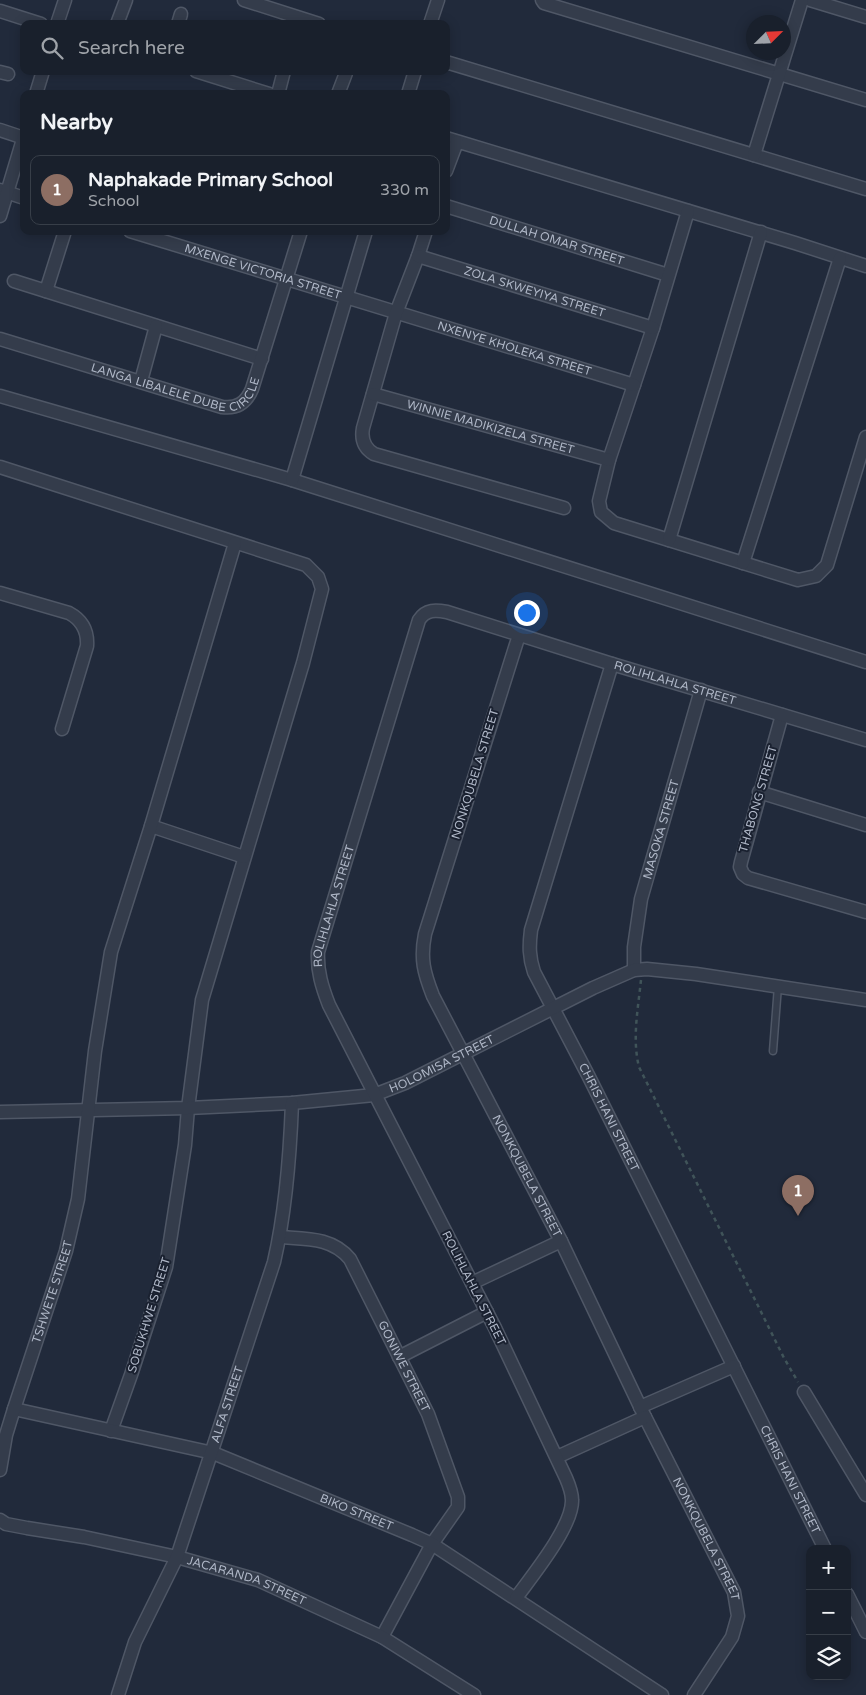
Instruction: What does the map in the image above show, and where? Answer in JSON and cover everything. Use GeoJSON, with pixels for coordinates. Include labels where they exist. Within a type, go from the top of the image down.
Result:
{"type":"FeatureCollection","features":[{"type":"Feature","properties":{"kind":"street"},"geometry":{"type":"LineString","coordinates":[[58,20],[66,0]]}},
{"type":"Feature","properties":{"kind":"street"},"geometry":{"type":"LineString","coordinates":[[118,20],[126,0]]}},
{"type":"Feature","properties":{"kind":"street"},"geometry":{"type":"LineString","coordinates":[[244,0],[306,20]]}},
{"type":"Feature","properties":{"kind":"street"},"geometry":{"type":"LineString","coordinates":[[431,20],[438,0]]}},
{"type":"Feature","properties":{"kind":"street"},"geometry":{"type":"LineString","coordinates":[[542,0],[544,3],[866,100]]}},
{"type":"Feature","properties":{"kind":"street"},"geometry":{"type":"LineString","coordinates":[[754,156],[802,0]]}},
{"type":"Feature","properties":{"kind":"street"},"geometry":{"type":"LineString","coordinates":[[810,0],[866,17]]}},
{"type":"Feature","properties":{"kind":"street"},"geometry":{"type":"LineString","coordinates":[[0,11],[28,20]]}},
{"type":"Feature","properties":{"kind":"street"},"geometry":{"type":"LineString","coordinates":[[450,63],[866,190]]}},
{"type":"Feature","properties":{"kind":"street"},"geometry":{"type":"LineString","coordinates":[[37,90],[42,75]]}},
{"type":"Feature","properties":{"kind":"street"},"geometry":{"type":"LineString","coordinates":[[222,75],[259,90]]}},
{"type":"Feature","properties":{"kind":"street"},"geometry":{"type":"LineString","coordinates":[[279,90],[283,75]]}},
{"type":"Feature","properties":{"kind":"street"},"geometry":{"type":"LineString","coordinates":[[340,90],[345,75]]}},
{"type":"Feature","properties":{"kind":"street"},"geometry":{"type":"LineString","coordinates":[[409,90],[414,75]]}},
{"type":"Feature","properties":{"kind":"street"},"geometry":{"type":"LineString","coordinates":[[0,130],[20,136]]}},
{"type":"Feature","properties":{"kind":"street"},"geometry":{"type":"LineString","coordinates":[[452,140],[761,232],[866,266]]}},
{"type":"Feature","properties":{"kind":"street"},"geometry":{"type":"LineString","coordinates":[[0,216],[4,191],[20,148]]}},
{"type":"Feature","properties":{"kind":"street"},"geometry":{"type":"LineString","coordinates":[[4,191],[20,197]]}},
{"type":"Feature","properties":{"kind":"street","name":"DULLAH OMAR STREET"},"geometry":{"type":"LineString","coordinates":[[450,207],[668,275]]}},
{"type":"Feature","properties":{"kind":"street"},"geometry":{"type":"LineString","coordinates":[[688,211],[609,460],[599,501],[601,512],[614,523],[798,580],[816,576],[827,565],[864,452],[866,438]]}},
{"type":"Feature","properties":{"kind":"street"},"geometry":{"type":"LineString","coordinates":[[669,540],[761,232]]}},
{"type":"Feature","properties":{"kind":"street"},"geometry":{"type":"LineString","coordinates":[[46,291],[64,235]]}},
{"type":"Feature","properties":{"kind":"street","name":"MXENGE VICTORIA STREET"},"geometry":{"type":"LineString","coordinates":[[143,235],[396,313]]}},
{"type":"Feature","properties":{"kind":"street","name":"LANGA LIBALELE DUBE CIRCLE"},"geometry":{"type":"LineString","coordinates":[[0,340],[222,407],[234,407],[242,404],[250,394],[301,235]]}},
{"type":"Feature","properties":{"kind":"street"},"geometry":{"type":"LineString","coordinates":[[292,480],[365,235]]}},
{"type":"Feature","properties":{"kind":"street"},"geometry":{"type":"LineString","coordinates":[[425,235],[396,313],[363,428],[363,442],[367,449],[374,454],[564,508]]}},
{"type":"Feature","properties":{"kind":"street","name":"ZOLA SKWEYIYA STREET"},"geometry":{"type":"LineString","coordinates":[[418,256],[652,328]]}},
{"type":"Feature","properties":{"kind":"street"},"geometry":{"type":"LineString","coordinates":[[743,563],[840,258]]}},
{"type":"Feature","properties":{"kind":"street"},"geometry":{"type":"LineString","coordinates":[[14,281],[262,359]]}},
{"type":"Feature","properties":{"kind":"street","name":"NXENYE KHOLEKA STREET"},"geometry":{"type":"LineString","coordinates":[[396,313],[634,385]]}},
{"type":"Feature","properties":{"kind":"street"},"geometry":{"type":"LineString","coordinates":[[141,382],[156,326]]}},
{"type":"Feature","properties":{"kind":"street","name":"WINNIE MADIKIZELA STREET"},"geometry":{"type":"LineString","coordinates":[[373,394],[609,460]]}},
{"type":"Feature","properties":{"kind":"street"},"geometry":{"type":"LineString","coordinates":[[0,396],[292,480],[866,662]]}},
{"type":"Feature","properties":{"kind":"street","name":"SOBUKHWE STREET"},"geometry":{"type":"LineString","coordinates":[[0,467],[306,565],[318,577],[322,589],[303,663],[202,1000],[185,1145],[166,1267],[111,1431]]}},
{"type":"Feature","properties":{"kind":"street","name":"TSHWETE STREET"},"geometry":{"type":"LineString","coordinates":[[0,1470],[6,1435],[69,1239],[78,1199],[95,1051],[109,960],[235,543]]}},
{"type":"Feature","properties":{"kind":"street"},"geometry":{"type":"LineString","coordinates":[[0,593],[69,613],[76,617],[84,627],[88,639],[87,646],[62,729]]}},
{"type":"Feature","properties":{"kind":"street","name":"ROLIHLAHLA STREET"},"geometry":{"type":"LineString","coordinates":[[516,1598],[563,1530],[572,1511],[573,1498],[557,1457],[487,1312],[326,999],[319,974],[318,952],[419,620],[429,611],[442,611],[519,636],[866,740]]}},
{"type":"Feature","properties":{"kind":"street","name":"NONKQUBELA STREET"},"geometry":{"type":"LineString","coordinates":[[519,636],[422,947],[423,966],[433,996],[561,1241],[643,1412],[734,1592],[738,1616],[732,1637],[694,1695]]}},
{"type":"Feature","properties":{"kind":"street","name":"CHRIS HANI STREET"},"geometry":{"type":"LineString","coordinates":[[612,664],[530,930],[530,959],[534,972],[554,1007],[823,1545]]}},
{"type":"Feature","properties":{"kind":"street","name":"MASOKA STREET"},"geometry":{"type":"LineString","coordinates":[[638,970],[634,947],[641,899],[701,690]]}},
{"type":"Feature","properties":{"kind":"street","name":"THABONG STREET"},"geometry":{"type":"LineString","coordinates":[[782,715],[740,862],[743,874],[748,878],[866,912]]}},
{"type":"Feature","properties":{"kind":"street"},"geometry":{"type":"LineString","coordinates":[[759,792],[866,825]]}},
{"type":"Feature","properties":{"kind":"street"},"geometry":{"type":"LineString","coordinates":[[151,826],[244,857]]}},
{"type":"Feature","properties":{"kind":"street","name":"HOLOMISA STREET"},"geometry":{"type":"LineString","coordinates":[[0,1112],[188,1108],[292,1103],[374,1094],[405,1082],[593,988],[638,970],[696,974],[866,1000]]}},
{"type":"Feature","properties":{"kind":"street","name":"ALFA STREET"},"geometry":{"type":"LineString","coordinates":[[118,1695],[135,1642],[177,1557],[260,1311],[280,1237],[290,1146],[292,1103]]}},
{"type":"Feature","properties":{"kind":"street","name":"GONIWE STREET"},"geometry":{"type":"LineString","coordinates":[[280,1237],[320,1240],[338,1247],[355,1268],[428,1414],[458,1497],[458,1507],[432,1544],[382,1637]]}},
{"type":"Feature","properties":{"kind":"street"},"geometry":{"type":"LineString","coordinates":[[472,1283],[561,1241]]}},
{"type":"Feature","properties":{"kind":"street"},"geometry":{"type":"LineString","coordinates":[[399,1357],[487,1312]]}},
{"type":"Feature","properties":{"kind":"street"},"geometry":{"type":"LineString","coordinates":[[557,1457],[734,1366]]}},
{"type":"Feature","properties":{"kind":"street"},"geometry":{"type":"LineString","coordinates":[[804,1392],[866,1495]]}},
{"type":"Feature","properties":{"kind":"street","name":"BIKO STREET"},"geometry":{"type":"LineString","coordinates":[[14,1409],[213,1453],[432,1544],[662,1695]]}},
{"type":"Feature","properties":{"kind":"street","name":"JACARANDA STREET"},"geometry":{"type":"LineString","coordinates":[[0,1520],[6,1524],[84,1537],[177,1557],[258,1580],[382,1637],[474,1695]]}},
{"type":"Feature","properties":{"kind":"street"},"geometry":{"type":"LineString","coordinates":[[851,1602],[866,1632]]}},
{"type":"Feature","properties":{"kind":"lane"},"geometry":{"type":"LineString","coordinates":[[773,1051],[778,986]]}},
{"type":"Feature","properties":{"kind":"path"},"geometry":{"type":"LineString","coordinates":[[638,970],[636,1054],[639,1067],[776,1341],[804,1392]]}},
{"type":"Feature","properties":{"kind":"place","name":"Naphakade Primary School"},"geometry":{"type":"Point","coordinates":[798,1216]}}]}
